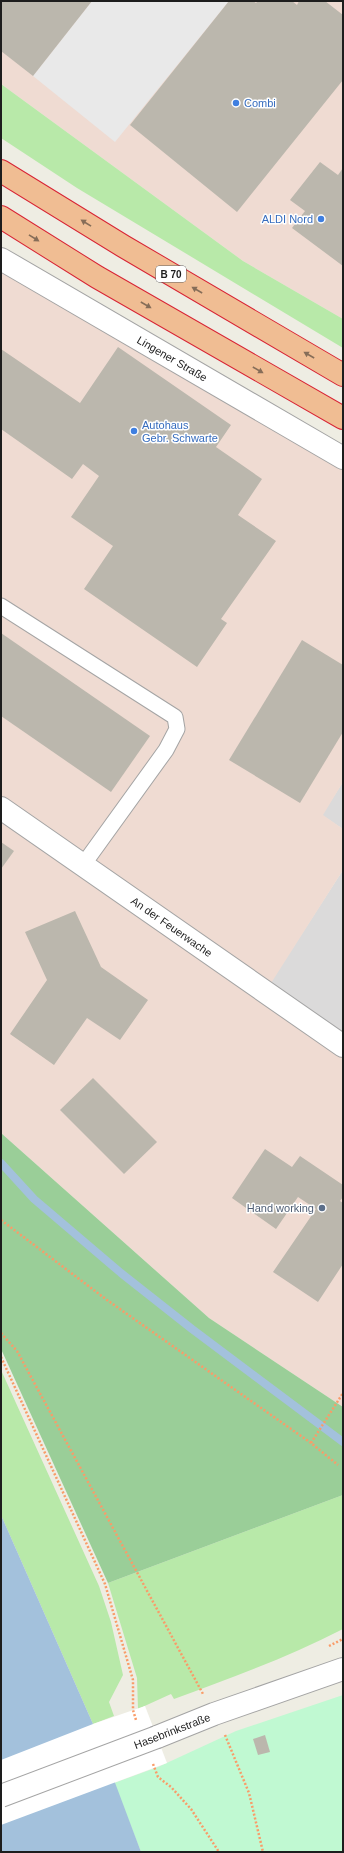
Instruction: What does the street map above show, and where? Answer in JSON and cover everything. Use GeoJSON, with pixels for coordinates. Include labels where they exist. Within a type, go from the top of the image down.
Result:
{"type":"FeatureCollection","features":[{"type":"Feature","properties":{"kind":"highway","name":"B 70"},"geometry":{"type":"LineString","coordinates":[[1,171],[123,246],[343,375]]}},
{"type":"Feature","properties":{"kind":"highway"},"geometry":{"type":"LineString","coordinates":[[1,218],[97,277],[343,418]]}},
{"type":"Feature","properties":{"kind":"street","name":"Lingener Straße"},"geometry":{"type":"LineString","coordinates":[[1,258],[343,458]]}},
{"type":"Feature","properties":{"kind":"street","name":"An der Feuerwache"},"geometry":{"type":"LineString","coordinates":[[1,808],[343,1046]]}},
{"type":"Feature","properties":{"kind":"street","name":"Hasebrinkstraße"},"geometry":{"type":"LineString","coordinates":[[1,1796],[214,1714],[343,1669]]}},
{"type":"Feature","properties":{"kind":"lane"},"geometry":{"type":"LineString","coordinates":[[1,606],[175,717],[177,729],[166,750],[83,865]]}},
{"type":"Feature","properties":{"kind":"path"},"geometry":{"type":"LineString","coordinates":[[1,1220],[107,1300],[311,1443],[338,1465]]}},
{"type":"Feature","properties":{"kind":"path"},"geometry":{"type":"LineString","coordinates":[[1,1333],[17,1350],[204,1696]]}},
{"type":"Feature","properties":{"kind":"path"},"geometry":{"type":"LineString","coordinates":[[1,1357],[105,1584],[133,1680],[133,1710],[138,1725]]}},
{"type":"Feature","properties":{"kind":"path"},"geometry":{"type":"LineString","coordinates":[[311,1443],[343,1393]]}},
{"type":"Feature","properties":{"kind":"path"},"geometry":{"type":"LineString","coordinates":[[222,1730],[249,1793],[263,1852]]}},
{"type":"Feature","properties":{"kind":"path"},"geometry":{"type":"LineString","coordinates":[[152,1762],[158,1777],[171,1787],[191,1809],[219,1852]]}},
{"type":"Feature","properties":{"kind":"shaded area"},"geometry":{"type":"Polygon","coordinates":[[[1,1],[343,1],[343,319],[243,261],[1,84],[1,1]]]}},
{"type":"Feature","properties":{"kind":"shaded area"},"geometry":{"type":"Polygon","coordinates":[[[92,1],[229,1],[115,142],[33,76],[92,1]]]}},
{"type":"Feature","properties":{"kind":"shaded area"},"geometry":{"type":"Polygon","coordinates":[[[1,267],[343,468],[343,782],[323,815],[343,829],[343,870],[266,991],[343,1038],[343,1407],[209,1318],[1,1133],[1,267]]]}},
{"type":"Feature","properties":{"kind":"shaded area"},"geometry":{"type":"Polygon","coordinates":[[[343,782],[343,829],[322,815],[343,782]]]}},
{"type":"Feature","properties":{"kind":"shaded area"},"geometry":{"type":"Polygon","coordinates":[[[343,870],[343,1036],[265,991],[343,870]]]}},
{"type":"Feature","properties":{"kind":"green space"},"geometry":{"type":"Polygon","coordinates":[[[1,84],[243,261],[343,319],[343,348],[77,188],[1,138],[1,84]]]}},
{"type":"Feature","properties":{"kind":"green space"},"geometry":{"type":"Polygon","coordinates":[[[1,1133],[209,1318],[343,1407],[343,1495],[108,1583],[1,1349],[1,1133]]]}},
{"type":"Feature","properties":{"kind":"green space"},"geometry":{"type":"Polygon","coordinates":[[[1,1370],[99,1586],[111,1622],[123,1675],[109,1702],[114,1716],[93,1724],[1,1515],[1,1370]]]}},
{"type":"Feature","properties":{"kind":"green space"},"geometry":{"type":"Polygon","coordinates":[[[343,1495],[343,1629],[302,1649],[238,1675],[174,1699],[171,1694],[138,1709],[137,1678],[108,1583],[343,1495]]]}},
{"type":"Feature","properties":{"kind":"green space"},"geometry":{"type":"Polygon","coordinates":[[[343,1695],[343,1852],[141,1852],[114,1783],[158,1767],[236,1731],[343,1695]]]}},
{"type":"Feature","properties":{"kind":"water"},"geometry":{"type":"Polygon","coordinates":[[[1,1515],[93,1724],[141,1852],[1,1852],[1,1515]]]}},
{"type":"Feature","properties":{"kind":"pier"},"geometry":{"type":"Polygon","coordinates":[[[145,1706],[167,1763],[1,1825],[1,1760],[93,1724],[145,1706]]]}},
{"type":"Feature","properties":{"kind":"building"},"geometry":{"type":"Polygon","coordinates":[[[1,1],[92,1],[33,76],[1,51],[1,1]]]}},
{"type":"Feature","properties":{"kind":"building","name":"Combi"},"geometry":{"type":"Polygon","coordinates":[[[229,1],[253,1],[256,3],[258,1],[292,1],[297,5],[299,1],[325,1],[343,15],[343,80],[237,212],[130,125],[229,1]]]}},
{"type":"Feature","properties":{"kind":"building","name":"ALDI Nord"},"geometry":{"type":"Polygon","coordinates":[[[320,162],[338,175],[343,168],[343,266],[292,228],[305,211],[290,200],[320,162]]]}},
{"type":"Feature","properties":{"kind":"building"},"geometry":{"type":"Polygon","coordinates":[[[118,347],[231,425],[216,447],[262,479],[238,515],[276,541],[221,619],[227,623],[197,667],[84,589],[113,546],[71,517],[99,476],[83,464],[72,479],[1,429],[1,349],[80,403],[118,347]]]}},
{"type":"Feature","properties":{"kind":"building"},"geometry":{"type":"Polygon","coordinates":[[[1,633],[150,736],[111,792],[1,716],[1,633]]]}},
{"type":"Feature","properties":{"kind":"building"},"geometry":{"type":"Polygon","coordinates":[[[302,640],[343,665],[343,732],[300,803],[229,760],[302,640]]]}},
{"type":"Feature","properties":{"kind":"building"},"geometry":{"type":"Polygon","coordinates":[[[1,842],[14,851],[1,869],[1,842]]]}},
{"type":"Feature","properties":{"kind":"building"},"geometry":{"type":"Polygon","coordinates":[[[75,911],[101,967],[148,1000],[120,1040],[87,1018],[54,1065],[10,1034],[47,980],[25,932],[75,911]]]}},
{"type":"Feature","properties":{"kind":"building"},"geometry":{"type":"Polygon","coordinates":[[[93,1078],[157,1142],[124,1174],[60,1110],[93,1078]]]}},
{"type":"Feature","properties":{"kind":"building"},"geometry":{"type":"Polygon","coordinates":[[[265,1149],[292,1167],[300,1156],[343,1185],[343,1197],[340,1201],[343,1203],[343,1264],[318,1302],[273,1272],[316,1209],[298,1197],[276,1229],[232,1198],[265,1149]]]}},
{"type":"Feature","properties":{"kind":"building"},"geometry":{"type":"Polygon","coordinates":[[[265,1735],[270,1752],[258,1755],[253,1739],[265,1735]]]}},
{"type":"Feature","properties":{"kind":"waterway"},"geometry":{"type":"LineString","coordinates":[[1,1163],[34,1199],[121,1273],[192,1329],[343,1442]]}},
{"type":"Feature","properties":{"kind":"place","name":"Combi"},"geometry":{"type":"Point","coordinates":[236,103]}},
{"type":"Feature","properties":{"kind":"place","name":"ALDI Nord"},"geometry":{"type":"Point","coordinates":[321,219]}},
{"type":"Feature","properties":{"kind":"place","name":"Autohaus Gebr. Schwarte"},"geometry":{"type":"Point","coordinates":[134,431]}},
{"type":"Feature","properties":{"kind":"place","name":"Hand working"},"geometry":{"type":"Point","coordinates":[322,1208]}}]}
